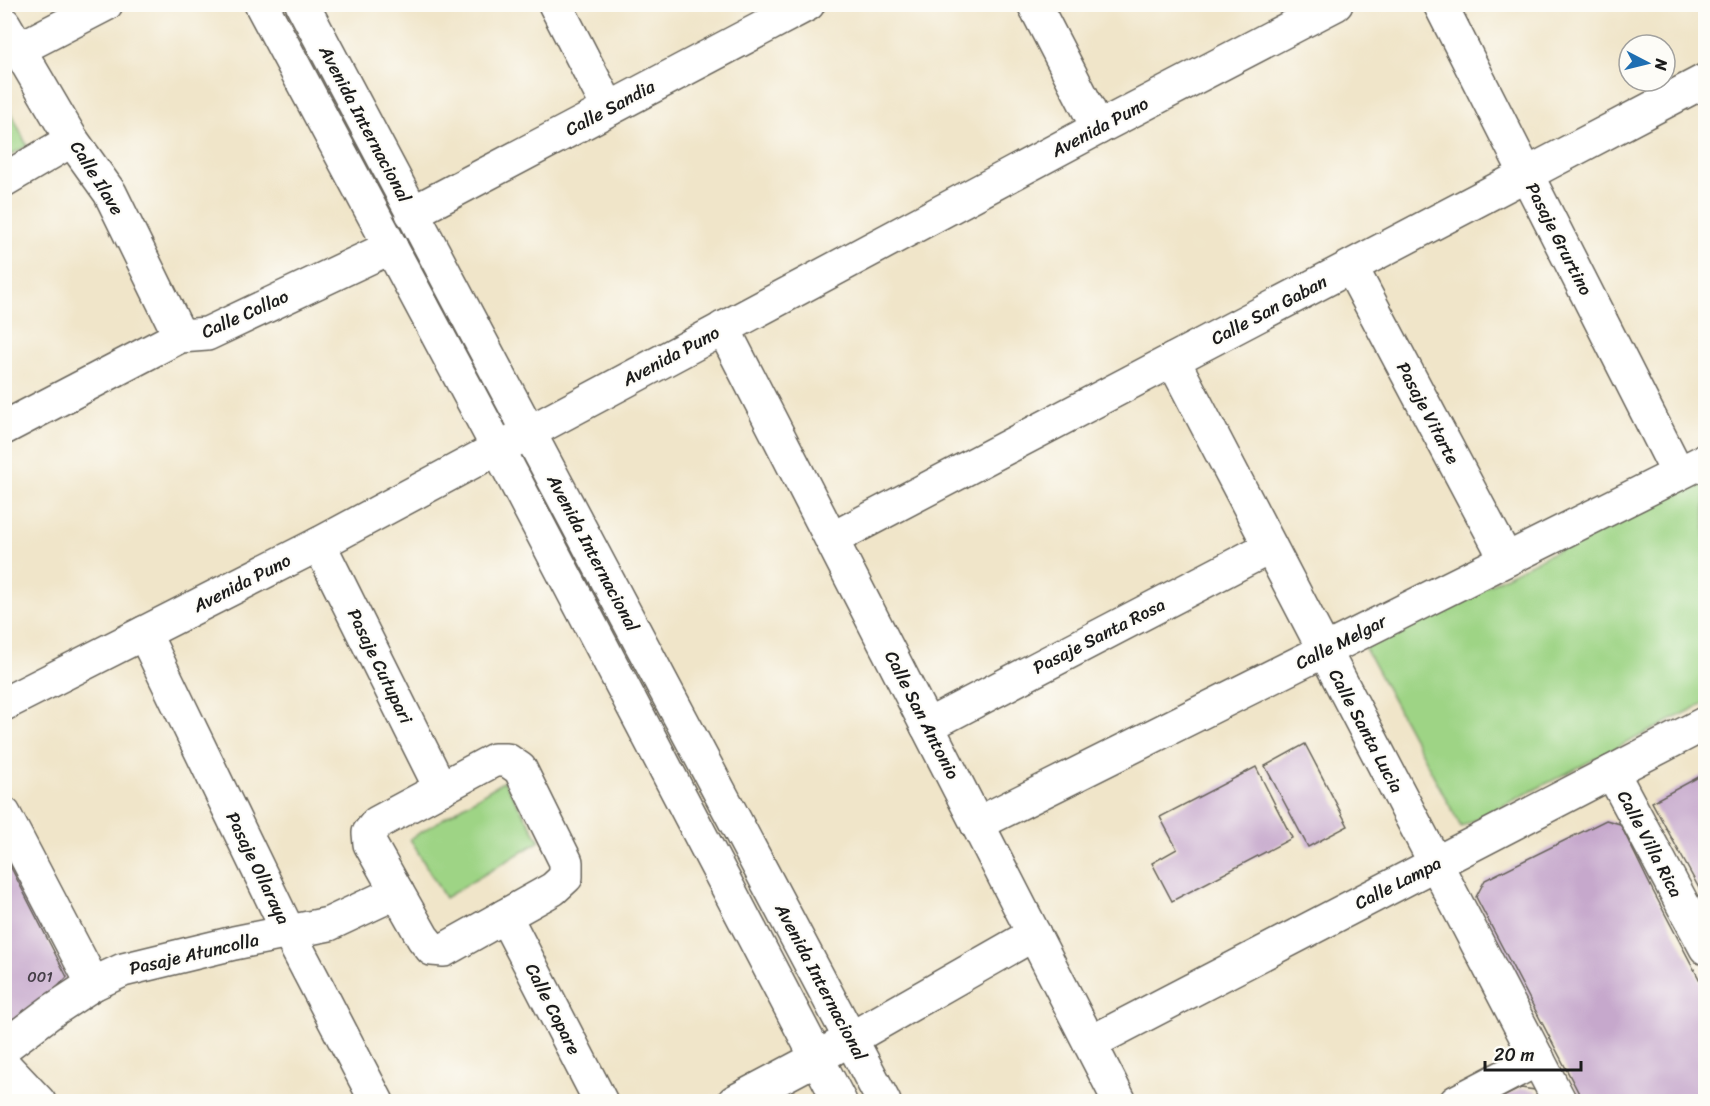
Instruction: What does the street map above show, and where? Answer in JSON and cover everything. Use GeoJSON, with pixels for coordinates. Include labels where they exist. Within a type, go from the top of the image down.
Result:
{"type":"FeatureCollection","features":[{"type":"Feature","properties":{"kind":"street"},"geometry":{"type":"LineString","coordinates":[[12,37],[106,4]]}},
{"type":"Feature","properties":{"kind":"street","name":"Avenida Internacional"},"geometry":{"type":"LineString","coordinates":[[261,4],[498,448],[840,1101]]}},
{"type":"Feature","properties":{"kind":"street","name":"Avenida Internacional"},"geometry":{"type":"LineString","coordinates":[[302,4],[884,1101]]}},
{"type":"Feature","properties":{"kind":"street"},"geometry":{"type":"LineString","coordinates":[[555,4],[609,109]]}},
{"type":"Feature","properties":{"kind":"street","name":"Calle Sandia"},"geometry":{"type":"LineString","coordinates":[[412,213],[808,4]]}},
{"type":"Feature","properties":{"kind":"street"},"geometry":{"type":"LineString","coordinates":[[1034,4],[1098,128]]}},
{"type":"Feature","properties":{"kind":"street","name":"Avenida Puno"},"geometry":{"type":"LineString","coordinates":[[4,704],[319,544],[1098,128],[1336,4]]}},
{"type":"Feature","properties":{"kind":"street","name":"Pasaje Grurtino"},"geometry":{"type":"LineString","coordinates":[[1440,4],[1526,174],[1692,466]]}},
{"type":"Feature","properties":{"kind":"street","name":"Calle Ilave"},"geometry":{"type":"LineString","coordinates":[[12,37],[72,140],[110,193],[180,336]]}},
{"type":"Feature","properties":{"kind":"street","name":"Calle San Gaban"},"geometry":{"type":"LineString","coordinates":[[831,539],[1705,80]]}},
{"type":"Feature","properties":{"kind":"street"},"geometry":{"type":"LineString","coordinates":[[4,180],[72,140]]}},
{"type":"Feature","properties":{"kind":"street","name":"Calle Collao"},"geometry":{"type":"LineString","coordinates":[[4,428],[180,336],[207,334],[391,247]]}},
{"type":"Feature","properties":{"kind":"street","name":"Pasaje Vitarte"},"geometry":{"type":"LineString","coordinates":[[1351,267],[1506,559]]}},
{"type":"Feature","properties":{"kind":"street","name":"Calle San Antonio"},"geometry":{"type":"LineString","coordinates":[[723,328],[1120,1101]]}},
{"type":"Feature","properties":{"kind":"street","name":"Calle Santa Lucia"},"geometry":{"type":"LineString","coordinates":[[1173,360],[1560,1101]]}},
{"type":"Feature","properties":{"kind":"street","name":"Calle Melgar"},"geometry":{"type":"LineString","coordinates":[[977,824],[1692,466]]}},
{"type":"Feature","properties":{"kind":"street","name":"Pasaje Cutupari"},"geometry":{"type":"LineString","coordinates":[[319,544],[441,789]]}},
{"type":"Feature","properties":{"kind":"street","name":"Pasaje Santa Rosa"},"geometry":{"type":"LineString","coordinates":[[927,726],[1270,547]]}},
{"type":"Feature","properties":{"kind":"street","name":"Pasaje Ollaraya"},"geometry":{"type":"LineString","coordinates":[[144,633],[289,933],[377,1101]]}},
{"type":"Feature","properties":{"kind":"street","name":"Calle Lampa"},"geometry":{"type":"LineString","coordinates":[[1090,1043],[1706,723]]}},
{"type":"Feature","properties":{"kind":"street"},"geometry":{"type":"LineString","coordinates":[[494,760],[507,760],[520,769],[566,862],[566,877],[553,889],[444,950],[432,949],[423,938],[397,892],[370,844],[369,833],[377,823],[494,760]]}},
{"type":"Feature","properties":{"kind":"street","name":"Calle Villa Rica"},"geometry":{"type":"LineString","coordinates":[[1612,772],[1706,948]]}},
{"type":"Feature","properties":{"kind":"street"},"geometry":{"type":"LineString","coordinates":[[4,814],[93,984]]}},
{"type":"Feature","properties":{"kind":"street","name":"Pasaje Atuncolla"},"geometry":{"type":"LineString","coordinates":[[4,1047],[93,984],[123,970],[234,943],[328,924],[397,892]]}},
{"type":"Feature","properties":{"kind":"street","name":"Calle Copare"},"geometry":{"type":"LineString","coordinates":[[505,916],[601,1101]]}},
{"type":"Feature","properties":{"kind":"street"},"geometry":{"type":"LineString","coordinates":[[734,1101],[817,1058],[1034,934]]}},
{"type":"Feature","properties":{"kind":"street"},"geometry":{"type":"LineString","coordinates":[[1456,1101],[1538,1059]]}},
{"type":"Feature","properties":{"kind":"street"},"geometry":{"type":"LineString","coordinates":[[4,1065],[39,1101]]}},
{"type":"Feature","properties":{"kind":"green space"},"geometry":{"type":"Polygon","coordinates":[[[5,98],[27,146],[4,158],[5,98]]]}},
{"type":"Feature","properties":{"kind":"green space"},"geometry":{"type":"Polygon","coordinates":[[[1705,475],[1705,703],[1461,827],[1365,648],[1705,475]]]}},
{"type":"Feature","properties":{"kind":"green space"},"geometry":{"type":"Polygon","coordinates":[[[504,781],[540,841],[445,898],[410,839],[504,781]]]}},
{"type":"Feature","properties":{"kind":"building"},"geometry":{"type":"Polygon","coordinates":[[[1305,744],[1348,826],[1308,847],[1265,766],[1305,744]]]}},
{"type":"Feature","properties":{"kind":"building"},"geometry":{"type":"Polygon","coordinates":[[[1256,767],[1292,838],[1172,901],[1152,863],[1177,849],[1160,817],[1256,767]]]}},
{"type":"Feature","properties":{"kind":"building"},"geometry":{"type":"Polygon","coordinates":[[[1706,773],[1706,901],[1652,802],[1706,773]]]}},
{"type":"Feature","properties":{"kind":"building"},"geometry":{"type":"Polygon","coordinates":[[[1606,820],[1620,824],[1706,992],[1706,1101],[1583,1101],[1476,897],[1485,880],[1606,820]]]}},
{"type":"Feature","properties":{"kind":"building"},"geometry":{"type":"Polygon","coordinates":[[[4,854],[67,977],[36,1009],[4,1031],[4,854]]]}},
{"type":"Feature","properties":{"kind":"building"},"geometry":{"type":"Polygon","coordinates":[[[1521,1088],[1535,1090],[1541,1101],[1495,1101],[1521,1088]]]}}]}
